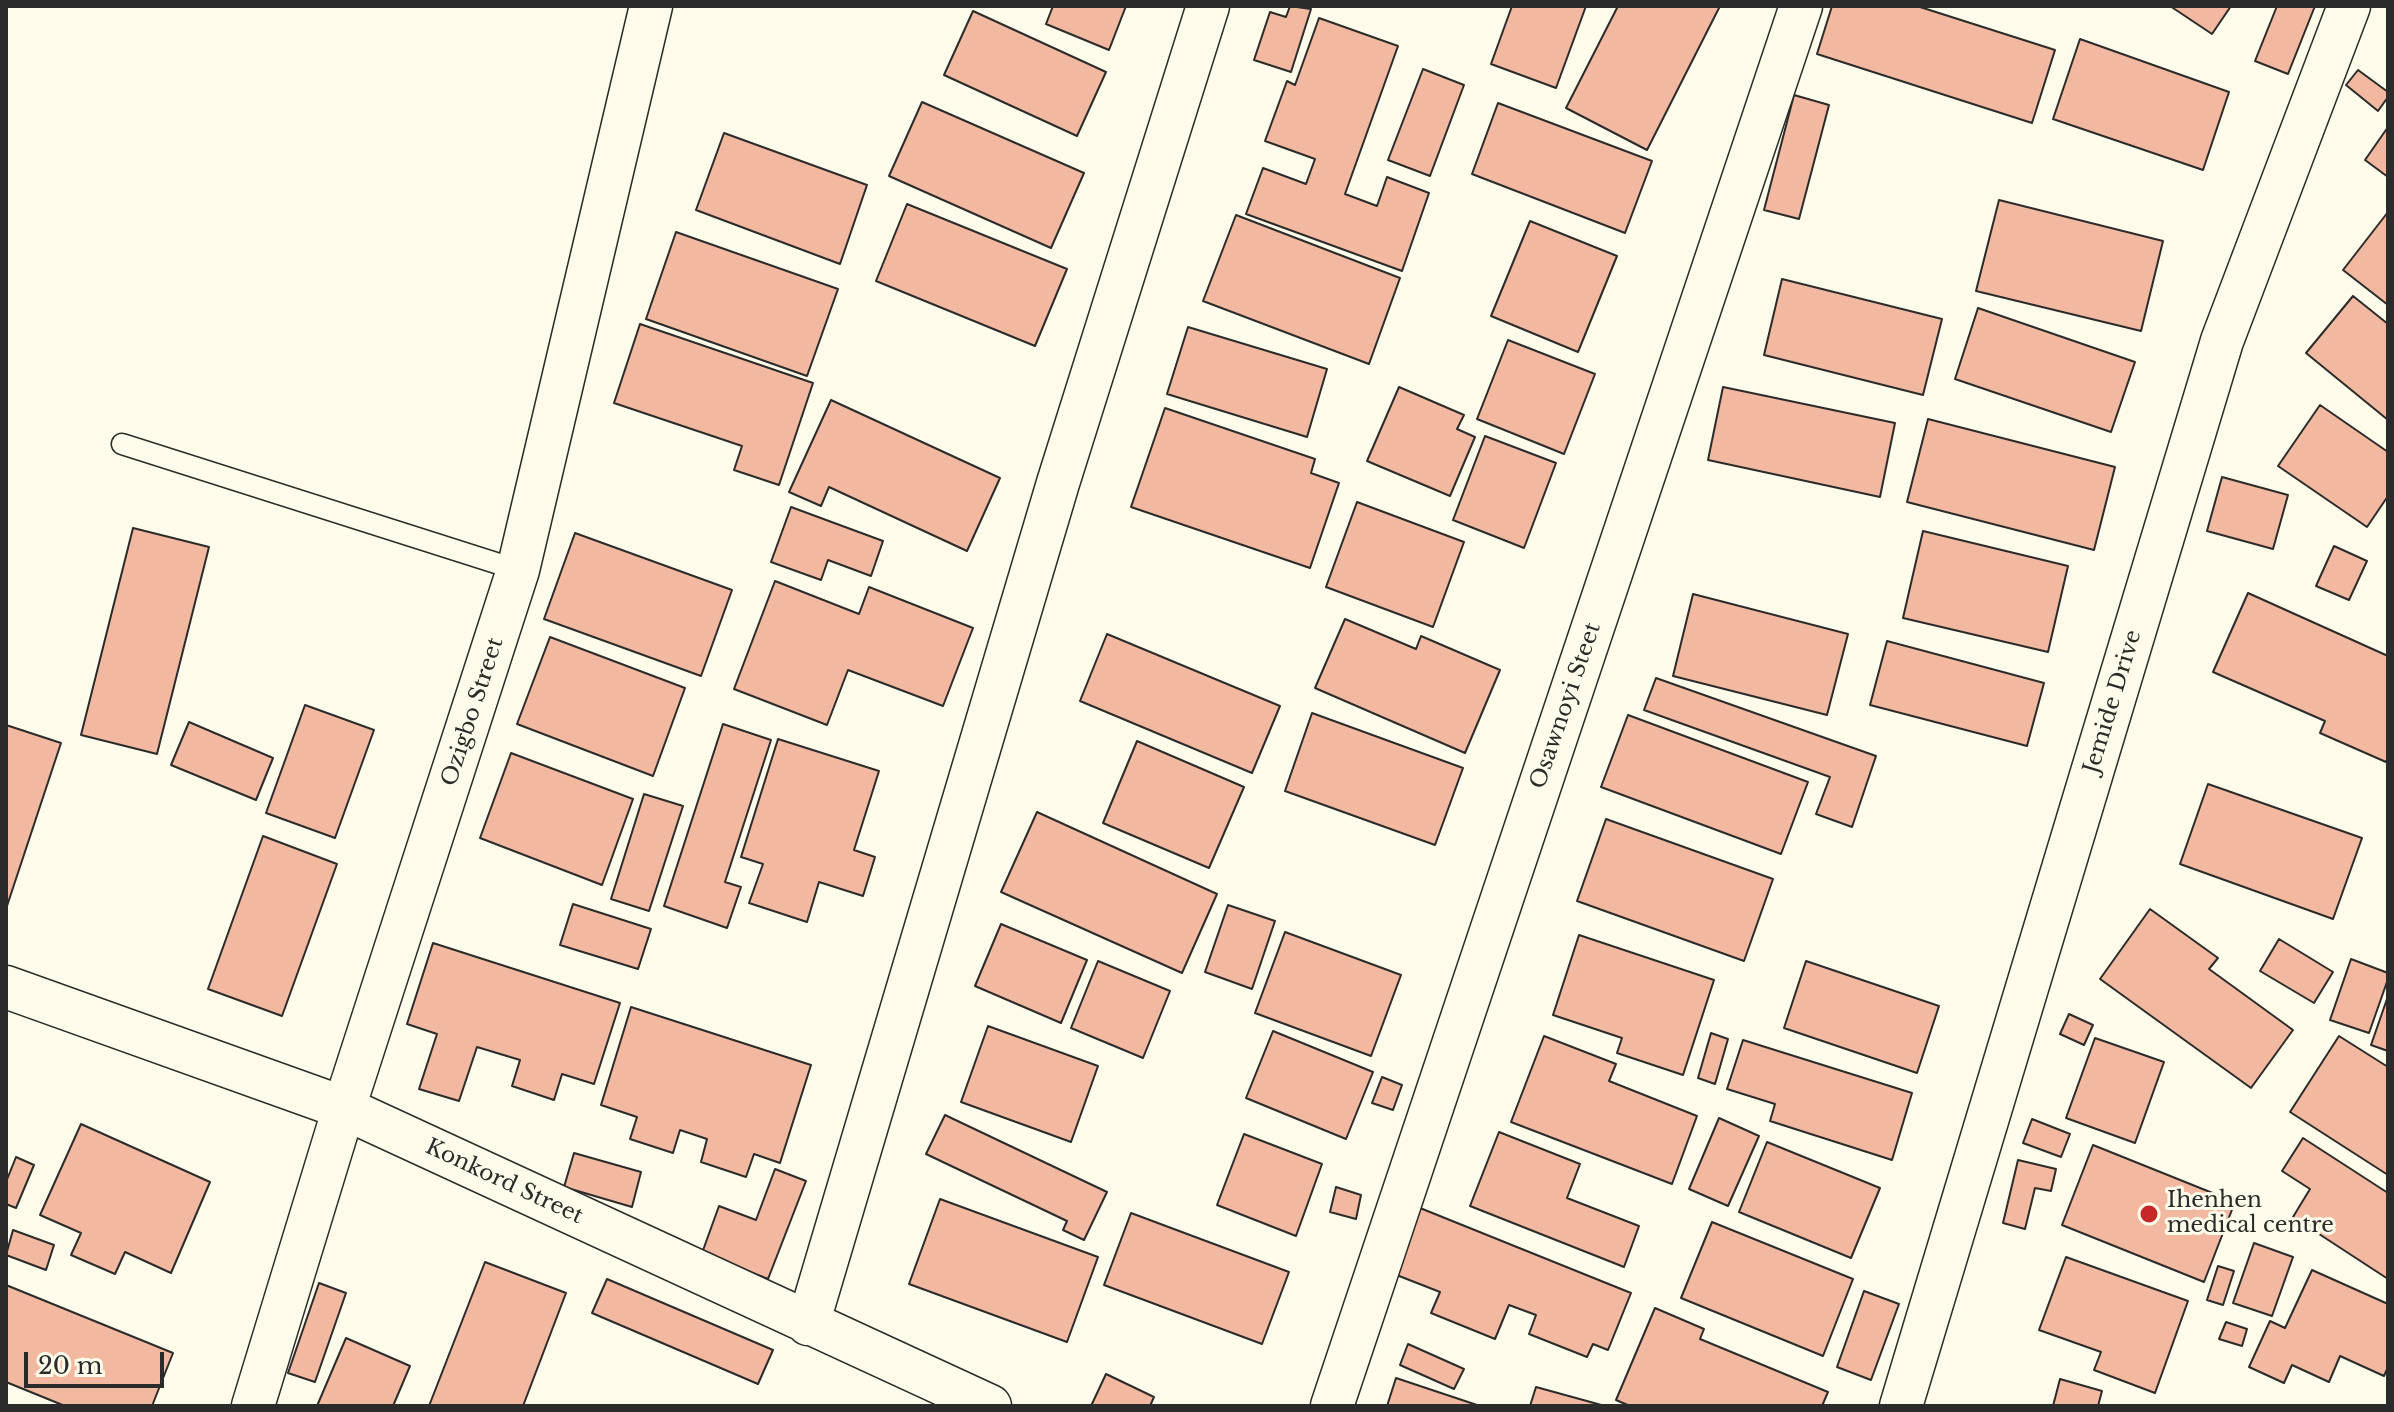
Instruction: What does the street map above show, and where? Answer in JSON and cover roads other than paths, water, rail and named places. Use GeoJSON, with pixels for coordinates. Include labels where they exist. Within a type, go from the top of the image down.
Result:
{"type":"FeatureCollection","features":[{"type":"Feature","properties":{"kind":"street","name":"Ozigbo Street"},"geometry":{"type":"LineString","coordinates":[[253,1406],[344,1108],[518,570],[651,6]]}},
{"type":"Feature","properties":{"kind":"street"},"geometry":{"type":"LineString","coordinates":[[808,1324],[1058,483],[1208,6]]}},
{"type":"Feature","properties":{"kind":"street","name":"Osawnoyi Steet"},"geometry":{"type":"LineString","coordinates":[[1332,1406],[1801,6]]}},
{"type":"Feature","properties":{"kind":"street","name":"Jemide Drive"},"geometry":{"type":"LineString","coordinates":[[1901,1406],[2222,341],[2349,6]]}},
{"type":"Feature","properties":{"kind":"street","name":"Konkord Street"},"geometry":{"type":"LineString","coordinates":[[6,987],[344,1108],[990,1406]]}},
{"type":"Feature","properties":{"kind":"lane"},"geometry":{"type":"LineString","coordinates":[[122,444],[518,570]]}},
{"type":"Feature","properties":{"kind":"place","name":"Ihenhen medical centre"},"geometry":{"type":"Point","coordinates":[2149,1214]}}]}
